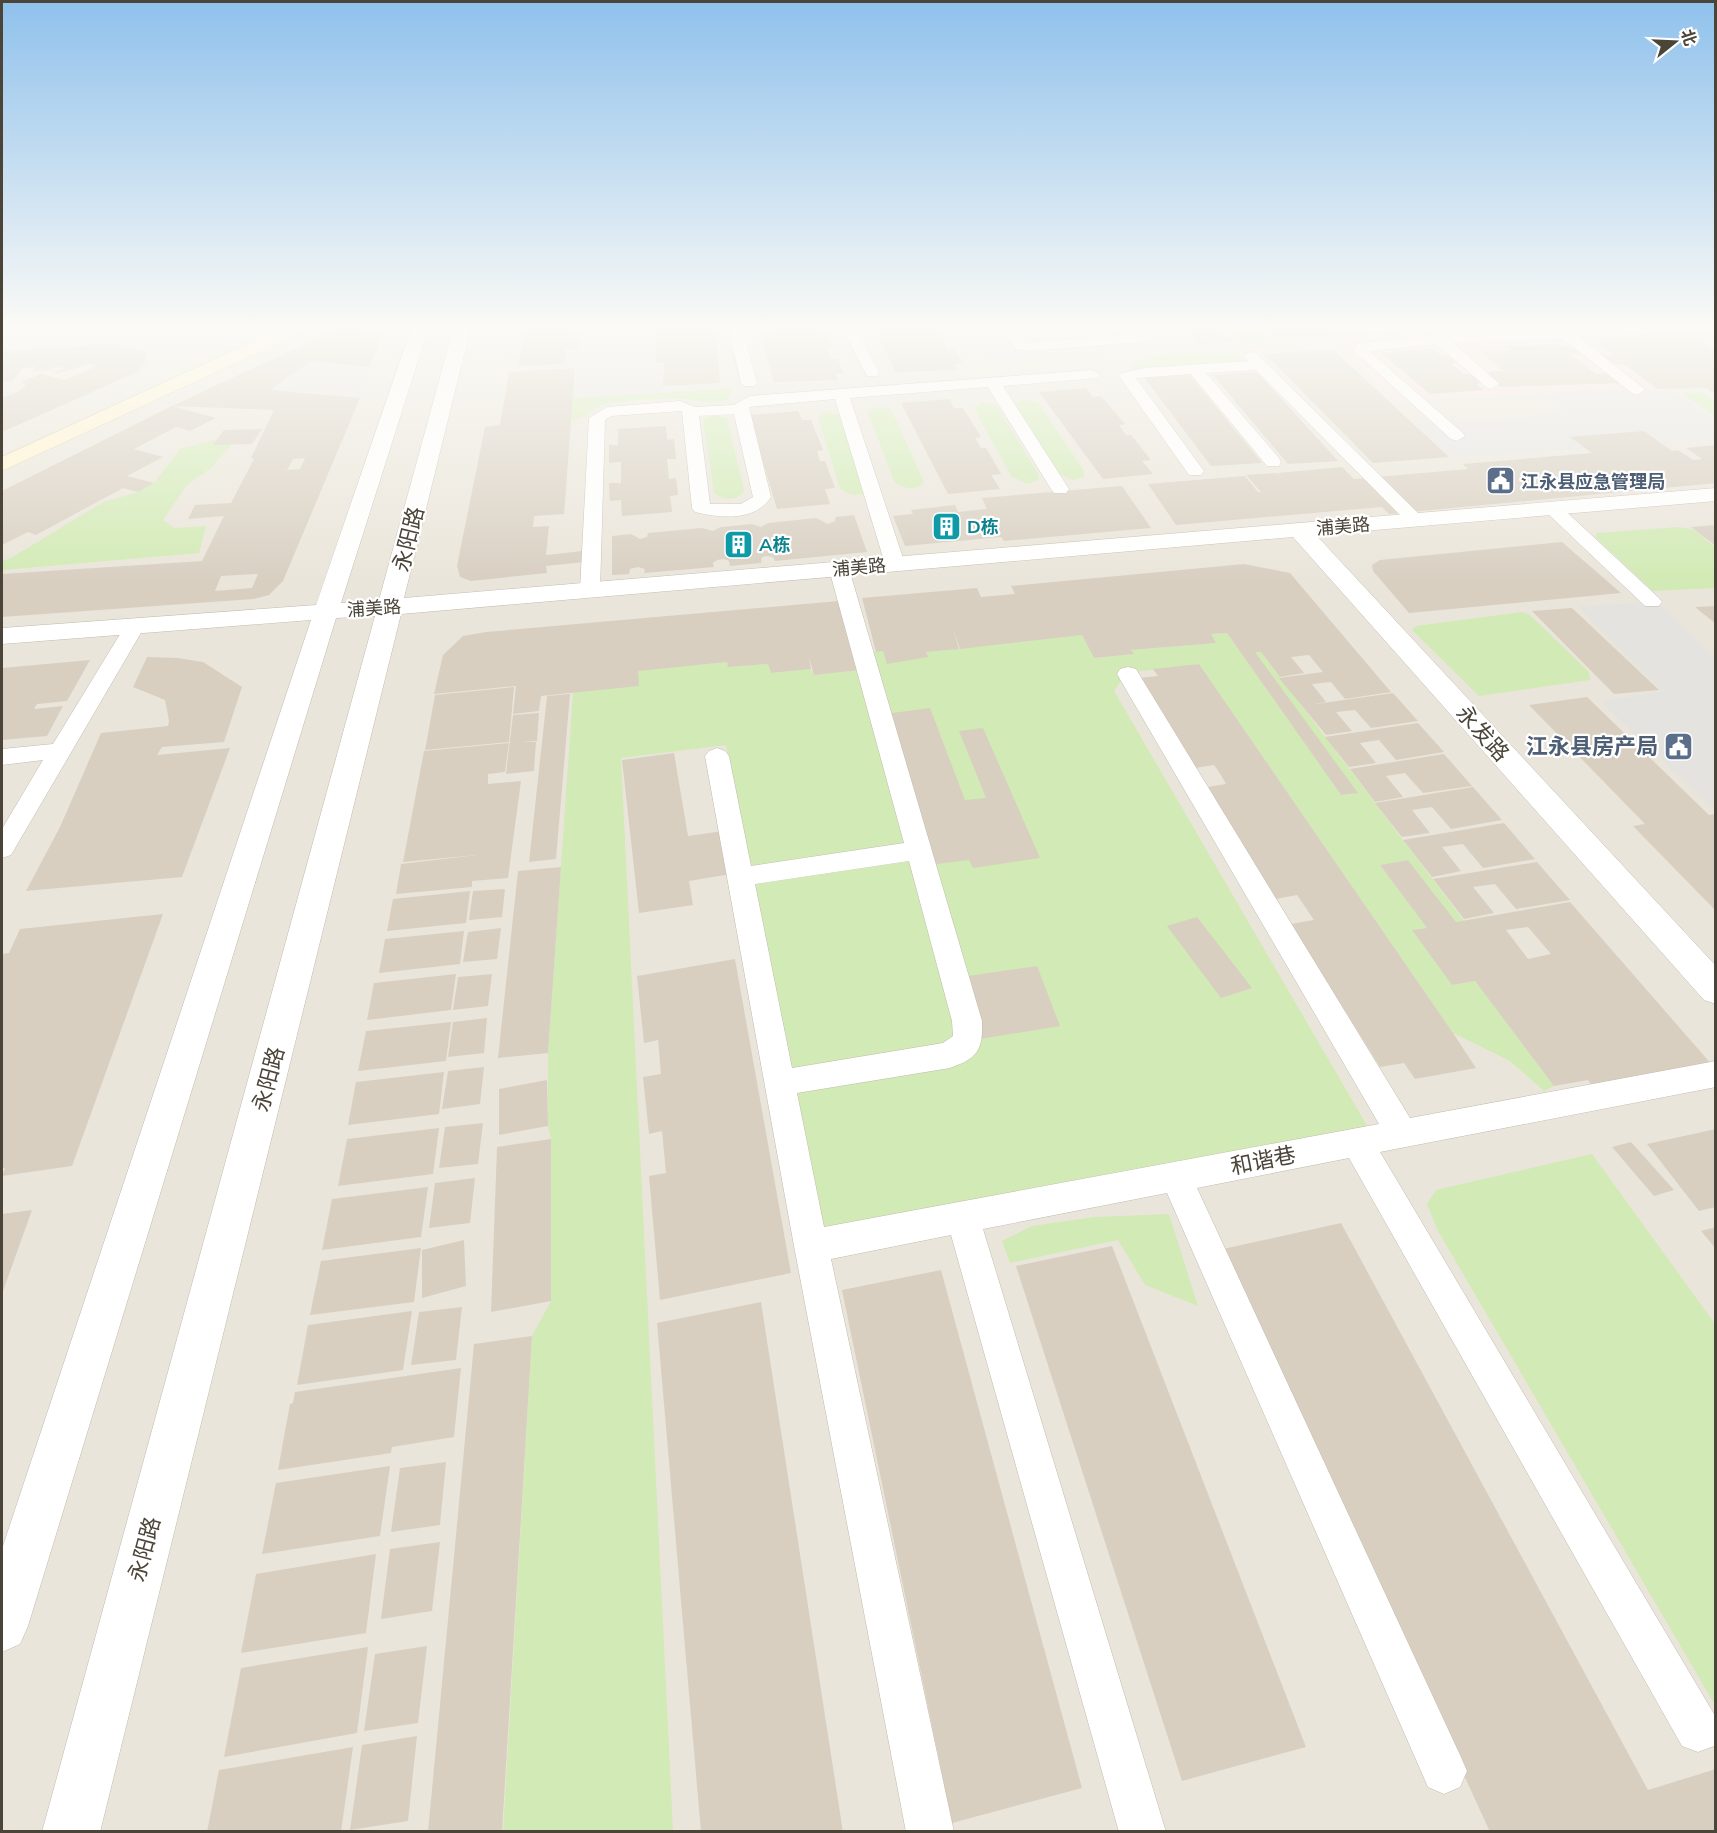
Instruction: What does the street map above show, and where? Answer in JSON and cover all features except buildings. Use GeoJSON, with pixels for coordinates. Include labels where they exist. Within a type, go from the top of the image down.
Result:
{"type":"FeatureCollection","features":[{"type":"Feature","properties":{"kind":"main road"},"geometry":{"type":"LineString","coordinates":[[2,447],[79,412]]}},
{"type":"Feature","properties":{"kind":"main road"},"geometry":{"type":"LineString","coordinates":[[2,465],[117,412]]}},
{"type":"Feature","properties":{"kind":"street"},"geometry":{"type":"LineString","coordinates":[[2,1626],[393,412]]}},
{"type":"Feature","properties":{"kind":"street","name":"永阳路"},"geometry":{"type":"LineString","coordinates":[[70,1832],[441,412]]}},
{"type":"Feature","properties":{"kind":"street","name":"浦美路"},"geometry":{"type":"LineString","coordinates":[[2,636],[391,607],[1716,494]]}},
{"type":"Feature","properties":{"kind":"street","name":"永发路"},"geometry":{"type":"LineString","coordinates":[[1299,530],[1716,990]]}},
{"type":"Feature","properties":{"kind":"lane"},"geometry":{"type":"LineString","coordinates":[[590,590],[597,418],[609,412]]}},
{"type":"Feature","properties":{"kind":"lane"},"geometry":{"type":"LineString","coordinates":[[699,412],[691,412],[701,508],[728,510],[753,508],[760,504],[762,497],[742,412]]}},
{"type":"Feature","properties":{"kind":"lane"},"geometry":{"type":"LineString","coordinates":[[847,412],[895,564]]}},
{"type":"Feature","properties":{"kind":"lane"},"geometry":{"type":"LineString","coordinates":[[1011,412],[1060,489]]}},
{"type":"Feature","properties":{"kind":"lane"},"geometry":{"type":"LineString","coordinates":[[1152,412],[1195,471]]}},
{"type":"Feature","properties":{"kind":"lane"},"geometry":{"type":"LineString","coordinates":[[1231,412],[1274,462]]}},
{"type":"Feature","properties":{"kind":"lane"},"geometry":{"type":"LineString","coordinates":[[1306,412],[1414,520]]}},
{"type":"Feature","properties":{"kind":"lane"},"geometry":{"type":"LineString","coordinates":[[1429,412],[1457,436]]}},
{"type":"Feature","properties":{"kind":"lane"},"geometry":{"type":"LineString","coordinates":[[1552,508],[1652,602]]}},
{"type":"Feature","properties":{"kind":"lane"},"geometry":{"type":"LineString","coordinates":[[779,1083],[950,1055],[968,1042],[967,1021],[839,569]]}},
{"type":"Feature","properties":{"kind":"lane"},"geometry":{"type":"LineString","coordinates":[[2,849],[135,626]]}},
{"type":"Feature","properties":{"kind":"lane"},"geometry":{"type":"LineString","coordinates":[[1128,674],[1402,1134]]}},
{"type":"Feature","properties":{"kind":"lane"},"geometry":{"type":"LineString","coordinates":[[2,757],[60,751]]}},
{"type":"Feature","properties":{"kind":"lane"},"geometry":{"type":"LineString","coordinates":[[717,756],[811,1246],[930,1832]]}},
{"type":"Feature","properties":{"kind":"lane"},"geometry":{"type":"LineString","coordinates":[[740,877],[919,850]]}},
{"type":"Feature","properties":{"kind":"lane","name":"和谐巷"},"geometry":{"type":"LineString","coordinates":[[811,1246],[1716,1074]]}},
{"type":"Feature","properties":{"kind":"lane"},"geometry":{"type":"LineString","coordinates":[[1358,1142],[1698,1730]]}},
{"type":"Feature","properties":{"kind":"lane"},"geometry":{"type":"LineString","coordinates":[[1176,1177],[1444,1772]]}},
{"type":"Feature","properties":{"kind":"lane"},"geometry":{"type":"LineString","coordinates":[[963,1217],[1143,1832]]}},
{"type":"Feature","properties":{"kind":"shaded area"},"geometry":{"type":"Polygon","coordinates":[[[2,412],[1715,412],[1715,1831],[2,1831],[2,412]]]}},
{"type":"Feature","properties":{"kind":"shaded area"},"geometry":{"type":"Polygon","coordinates":[[[1561,412],[1704,412],[1715,419],[1715,440],[1450,457],[1416,424],[1564,414],[1561,412]]]}},
{"type":"Feature","properties":{"kind":"shaded area"},"geometry":{"type":"Polygon","coordinates":[[[1657,602],[1715,658],[1715,810],[1601,702],[1662,691],[1578,606],[1657,602]]]}},
{"type":"Feature","properties":{"kind":"green space"},"geometry":{"type":"Polygon","coordinates":[[[572,412],[591,412],[581,418],[571,421],[572,412]]]}},
{"type":"Feature","properties":{"kind":"green space"},"geometry":{"type":"Polygon","coordinates":[[[827,412],[842,415],[867,492],[853,494],[840,488],[818,417],[827,412]]]}},
{"type":"Feature","properties":{"kind":"green space"},"geometry":{"type":"Polygon","coordinates":[[[868,412],[892,412],[923,480],[922,485],[907,488],[894,481],[868,412]]]}},
{"type":"Feature","properties":{"kind":"green space"},"geometry":{"type":"Polygon","coordinates":[[[976,412],[1000,412],[1039,475],[1038,480],[1027,484],[1011,476],[976,412]]]}},
{"type":"Feature","properties":{"kind":"green space"},"geometry":{"type":"Polygon","coordinates":[[[1020,412],[1044,412],[1084,471],[1084,477],[1073,480],[1056,473],[1020,412]]]}},
{"type":"Feature","properties":{"kind":"green space"},"geometry":{"type":"Polygon","coordinates":[[[713,415],[727,418],[744,490],[741,495],[730,499],[720,497],[714,492],[703,420],[713,415]]]}},
{"type":"Feature","properties":{"kind":"green space"},"geometry":{"type":"Polygon","coordinates":[[[221,438],[233,443],[211,468],[187,485],[163,520],[174,528],[206,526],[199,553],[2,570],[2,561],[11,558],[103,502],[138,492],[154,483],[180,449],[221,438]]]}},
{"type":"Feature","properties":{"kind":"green space"},"geometry":{"type":"Polygon","coordinates":[[[1678,527],[1693,529],[1715,547],[1715,588],[1653,591],[1595,537],[1597,533],[1678,527]]]}},
{"type":"Feature","properties":{"kind":"green space"},"geometry":{"type":"Polygon","coordinates":[[[1522,612],[1530,615],[1589,672],[1590,680],[1479,696],[1412,630],[1416,626],[1522,612]]]}},
{"type":"Feature","properties":{"kind":"green space"},"geometry":{"type":"Polygon","coordinates":[[[1227,633],[1341,795],[1357,793],[1255,652],[1261,652],[1464,921],[1456,922],[1408,860],[1380,865],[1427,928],[1412,930],[1452,985],[1475,981],[1554,1086],[1544,1091],[1510,1061],[1453,1033],[1199,664],[1134,672],[1123,678],[1114,691],[1373,1136],[817,1240],[726,745],[621,758],[673,1831],[503,1832],[532,1336],[551,1301],[551,1139],[548,1126],[548,1053],[573,693],[638,670],[727,662],[729,667],[768,664],[771,673],[811,669],[814,675],[860,670],[854,654],[912,648],[917,653],[1082,635],[1094,658],[1133,654],[1131,650],[1215,643],[1211,634],[1227,633]]]}},
{"type":"Feature","properties":{"kind":"green space"},"geometry":{"type":"Polygon","coordinates":[[[1592,1154],[1715,1324],[1715,1705],[1438,1231],[1427,1204],[1436,1190],[1592,1154]]]}},
{"type":"Feature","properties":{"kind":"green space"},"geometry":{"type":"Polygon","coordinates":[[[1169,1214],[1198,1306],[1145,1285],[1118,1240],[1010,1263],[1002,1241],[1032,1226],[1094,1217],[1169,1214]]]}},
{"type":"Feature","properties":{"kind":"place","name":"江永县应急管理局"},"geometry":{"type":"Point","coordinates":[1500,481]}},
{"type":"Feature","properties":{"kind":"place","name":"D栋"},"geometry":{"type":"Point","coordinates":[946,526]}},
{"type":"Feature","properties":{"kind":"place","name":"A栋"},"geometry":{"type":"Point","coordinates":[738,544]}},
{"type":"Feature","properties":{"kind":"place","name":"江永县房产局"},"geometry":{"type":"Point","coordinates":[1679,746]}}]}
